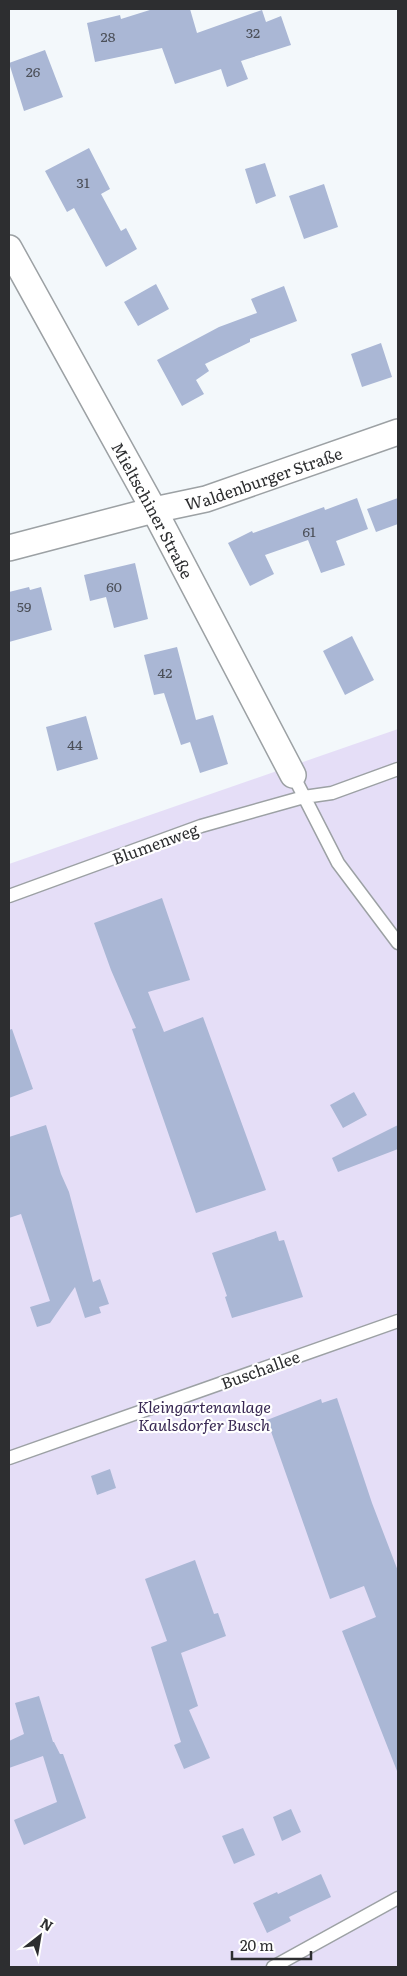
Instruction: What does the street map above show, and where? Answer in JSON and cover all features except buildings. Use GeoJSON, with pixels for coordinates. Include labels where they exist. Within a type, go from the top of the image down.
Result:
{"type":"FeatureCollection","features":[{"type":"Feature","properties":{"kind":"street","name":"Mieltschiner Straße"},"geometry":{"type":"LineString","coordinates":[[9,248],[154,510],[293,775]]}},
{"type":"Feature","properties":{"kind":"street","name":"Waldenburger Straße"},"geometry":{"type":"LineString","coordinates":[[9,548],[154,510],[206,499],[398,432]]}},
{"type":"Feature","properties":{"kind":"lane","name":"Blumenweg"},"geometry":{"type":"LineString","coordinates":[[9,896],[201,826],[304,797],[332,792],[398,769]]}},
{"type":"Feature","properties":{"kind":"lane"},"geometry":{"type":"LineString","coordinates":[[293,775],[338,863],[398,943]]}},
{"type":"Feature","properties":{"kind":"lane","name":"Buschallee"},"geometry":{"type":"LineString","coordinates":[[9,1458],[398,1321]]}},
{"type":"Feature","properties":{"kind":"lane"},"geometry":{"type":"LineString","coordinates":[[273,1967],[398,1898]]}},
{"type":"Feature","properties":{"kind":"green space","name":"Kleingartenanlage Kaulsdorfer Busch"},"geometry":{"type":"Polygon","coordinates":[[[398,729],[398,1967],[9,1967],[9,864],[398,729]]]}}]}
